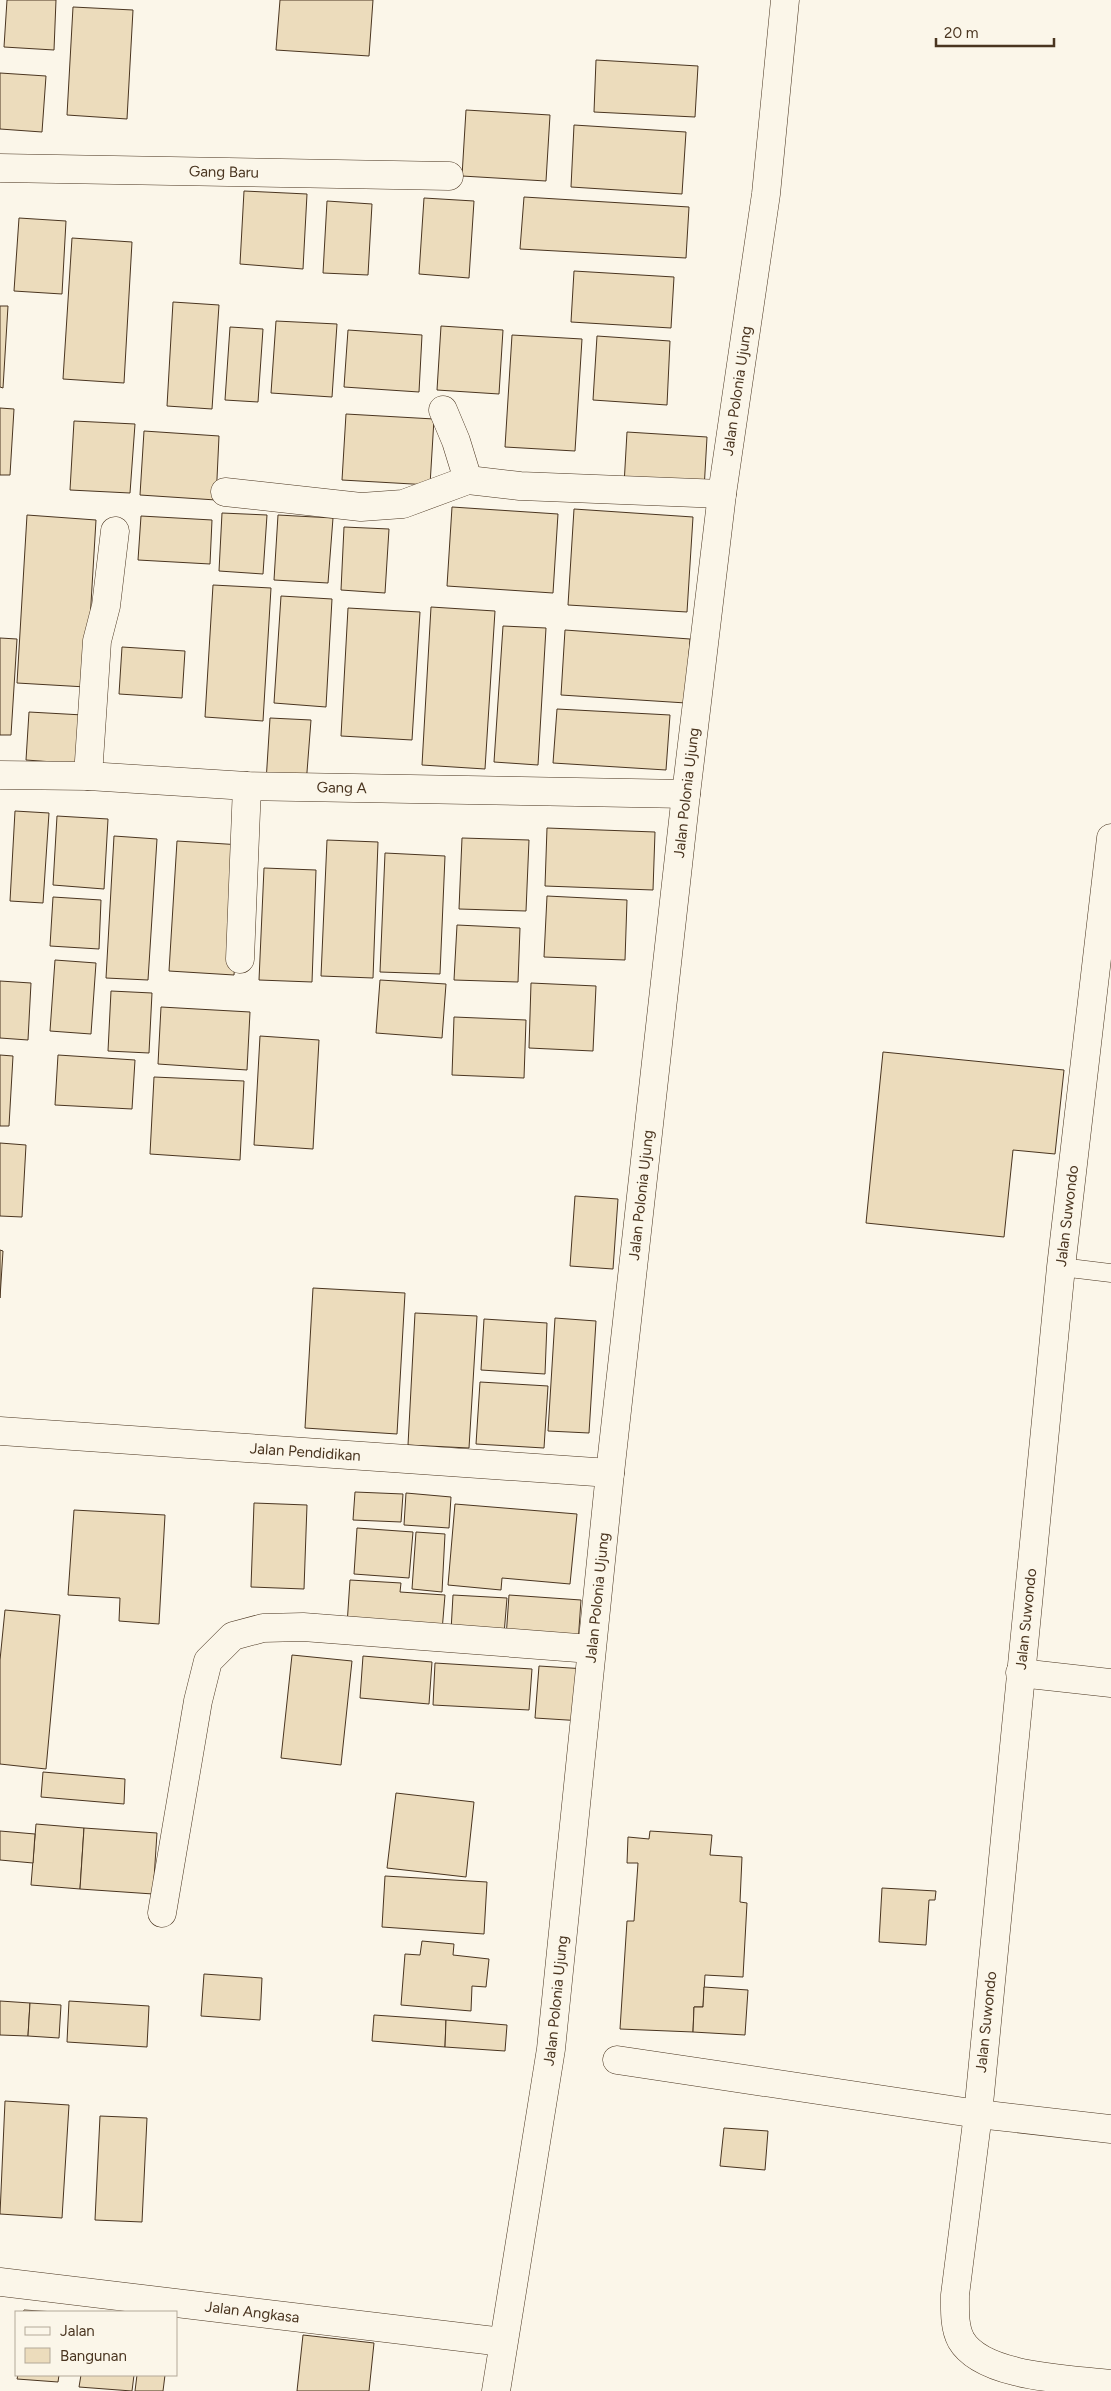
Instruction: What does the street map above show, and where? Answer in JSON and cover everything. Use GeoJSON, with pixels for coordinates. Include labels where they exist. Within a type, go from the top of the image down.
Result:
{"type":"FeatureCollection","features":[{"type":"Feature","properties":{"kind":"street","name":"Jalan Polonia Ujung"},"geometry":{"type":"LineString","coordinates":[[496,2391],[551,2049],[591,1649],[686,794],[722,494],[766,194],[785,0]]}},
{"type":"Feature","properties":{"kind":"street","name":"Gang Baru"},"geometry":{"type":"LineString","coordinates":[[0,168],[448,176]]}},
{"type":"Feature","properties":{"kind":"street"},"geometry":{"type":"LineString","coordinates":[[443,410],[456,441],[468,480]]}},
{"type":"Feature","properties":{"kind":"street"},"geometry":{"type":"LineString","coordinates":[[225,492],[361,507],[382,506],[420,499],[468,480],[520,486],[722,494]]}},
{"type":"Feature","properties":{"kind":"street"},"geometry":{"type":"LineString","coordinates":[[88,776],[96,641],[106,606],[115,531]]}},
{"type":"Feature","properties":{"kind":"street","name":"Gang A"},"geometry":{"type":"LineString","coordinates":[[0,774],[88,776],[247,786],[686,794]]}},
{"type":"Feature","properties":{"kind":"street"},"geometry":{"type":"LineString","coordinates":[[240,959],[247,786]]}},
{"type":"Feature","properties":{"kind":"street","name":"Jalan Suwondo"},"geometry":{"type":"LineString","coordinates":[[1111,838],[1061,1267],[978,2114],[955,2295],[955,2321],[960,2339],[971,2353],[988,2363],[1011,2371],[1111,2384]]}},
{"type":"Feature","properties":{"kind":"street","name":"Jalan Pendidikan"},"geometry":{"type":"LineString","coordinates":[[0,1431],[610,1473]]}},
{"type":"Feature","properties":{"kind":"street"},"geometry":{"type":"LineString","coordinates":[[162,1913],[198,1701],[208,1661],[233,1636],[263,1628],[303,1627],[591,1649]]}},
{"type":"Feature","properties":{"kind":"street"},"geometry":{"type":"LineString","coordinates":[[1020,1673],[1111,1683]]}},
{"type":"Feature","properties":{"kind":"street"},"geometry":{"type":"LineString","coordinates":[[618,2060],[978,2114],[1111,2129]]}},
{"type":"Feature","properties":{"kind":"street","name":"Jalan Angkasa"},"geometry":{"type":"LineString","coordinates":[[0,2282],[503,2342]]}},
{"type":"Feature","properties":{"kind":"lane"},"geometry":{"type":"LineString","coordinates":[[1061,1267],[1111,1273]]}},
{"type":"Feature","properties":{"kind":"building"},"geometry":{"type":"Polygon","coordinates":[[[7,0],[56,0],[54,50],[4,47],[7,0]]]}},
{"type":"Feature","properties":{"kind":"building"},"geometry":{"type":"Polygon","coordinates":[[[280,0],[373,0],[369,56],[276,50],[280,0]]]}},
{"type":"Feature","properties":{"kind":"building"},"geometry":{"type":"Polygon","coordinates":[[[73,7],[133,10],[127,119],[67,115],[73,7]]]}},
{"type":"Feature","properties":{"kind":"building"},"geometry":{"type":"Polygon","coordinates":[[[596,60],[698,66],[695,117],[594,112],[596,60]]]}},
{"type":"Feature","properties":{"kind":"building"},"geometry":{"type":"Polygon","coordinates":[[[0,73],[46,76],[42,132],[0,129],[0,73]]]}},
{"type":"Feature","properties":{"kind":"building"},"geometry":{"type":"Polygon","coordinates":[[[466,110],[550,115],[546,181],[462,176],[466,110]]]}},
{"type":"Feature","properties":{"kind":"building"},"geometry":{"type":"Polygon","coordinates":[[[574,125],[686,132],[682,194],[571,187],[574,125]]]}},
{"type":"Feature","properties":{"kind":"building"},"geometry":{"type":"Polygon","coordinates":[[[244,191],[307,194],[303,269],[240,264],[244,191]]]}},
{"type":"Feature","properties":{"kind":"building"},"geometry":{"type":"Polygon","coordinates":[[[524,197],[689,207],[686,258],[520,249],[524,197]]]}},
{"type":"Feature","properties":{"kind":"building"},"geometry":{"type":"Polygon","coordinates":[[[424,198],[474,201],[469,278],[419,274],[424,198]]]}},
{"type":"Feature","properties":{"kind":"building"},"geometry":{"type":"Polygon","coordinates":[[[327,201],[372,204],[368,275],[323,273],[327,201]]]}},
{"type":"Feature","properties":{"kind":"building"},"geometry":{"type":"Polygon","coordinates":[[[19,218],[66,221],[62,294],[14,291],[19,218]]]}},
{"type":"Feature","properties":{"kind":"building"},"geometry":{"type":"Polygon","coordinates":[[[72,238],[132,242],[124,383],[63,379],[72,238]]]}},
{"type":"Feature","properties":{"kind":"building"},"geometry":{"type":"Polygon","coordinates":[[[574,271],[674,277],[671,328],[571,322],[574,271]]]}},
{"type":"Feature","properties":{"kind":"building"},"geometry":{"type":"Polygon","coordinates":[[[173,302],[219,305],[212,409],[167,406],[173,302]]]}},
{"type":"Feature","properties":{"kind":"building"},"geometry":{"type":"Polygon","coordinates":[[[0,306],[8,306],[3,388],[0,387],[0,306]]]}},
{"type":"Feature","properties":{"kind":"building"},"geometry":{"type":"Polygon","coordinates":[[[276,321],[337,324],[332,397],[271,393],[276,321]]]}},
{"type":"Feature","properties":{"kind":"building"},"geometry":{"type":"Polygon","coordinates":[[[441,326],[503,330],[499,394],[437,390],[441,326]]]}},
{"type":"Feature","properties":{"kind":"building"},"geometry":{"type":"Polygon","coordinates":[[[230,327],[263,329],[258,402],[225,400],[230,327]]]}},
{"type":"Feature","properties":{"kind":"building"},"geometry":{"type":"Polygon","coordinates":[[[348,330],[422,335],[419,392],[344,387],[348,330]]]}},
{"type":"Feature","properties":{"kind":"building"},"geometry":{"type":"Polygon","coordinates":[[[512,335],[582,339],[575,451],[505,447],[512,335]]]}},
{"type":"Feature","properties":{"kind":"building"},"geometry":{"type":"Polygon","coordinates":[[[597,336],[670,341],[667,405],[593,400],[597,336]]]}},
{"type":"Feature","properties":{"kind":"building"},"geometry":{"type":"Polygon","coordinates":[[[0,408],[14,409],[10,475],[0,475],[0,408]]]}},
{"type":"Feature","properties":{"kind":"building"},"geometry":{"type":"Polygon","coordinates":[[[346,414],[434,419],[430,485],[342,480],[346,414]]]}},
{"type":"Feature","properties":{"kind":"building"},"geometry":{"type":"Polygon","coordinates":[[[74,421],[135,424],[130,493],[70,490],[74,421]]]}},
{"type":"Feature","properties":{"kind":"building"},"geometry":{"type":"Polygon","coordinates":[[[144,431],[219,436],[216,500],[140,495],[144,431]]]}},
{"type":"Feature","properties":{"kind":"building"},"geometry":{"type":"Polygon","coordinates":[[[627,432],[707,437],[704,490],[624,485],[627,432]]]}},
{"type":"Feature","properties":{"kind":"building"},"geometry":{"type":"Polygon","coordinates":[[[452,507],[558,514],[553,593],[447,586],[452,507]]]}},
{"type":"Feature","properties":{"kind":"building"},"geometry":{"type":"Polygon","coordinates":[[[574,509],[693,517],[687,612],[568,605],[574,509]]]}},
{"type":"Feature","properties":{"kind":"building"},"geometry":{"type":"Polygon","coordinates":[[[222,513],[267,515],[263,574],[219,571],[222,513]]]}},
{"type":"Feature","properties":{"kind":"building"},"geometry":{"type":"Polygon","coordinates":[[[27,515],[96,520],[86,687],[17,683],[27,515]]]}},
{"type":"Feature","properties":{"kind":"building"},"geometry":{"type":"Polygon","coordinates":[[[278,515],[333,518],[328,583],[274,580],[278,515]]]}},
{"type":"Feature","properties":{"kind":"building"},"geometry":{"type":"Polygon","coordinates":[[[141,516],[212,520],[210,564],[138,560],[141,516]]]}},
{"type":"Feature","properties":{"kind":"building"},"geometry":{"type":"Polygon","coordinates":[[[344,527],[389,529],[385,593],[341,590],[344,527]]]}},
{"type":"Feature","properties":{"kind":"building"},"geometry":{"type":"Polygon","coordinates":[[[213,585],[271,588],[263,721],[205,717],[213,585]]]}},
{"type":"Feature","properties":{"kind":"building"},"geometry":{"type":"Polygon","coordinates":[[[281,596],[332,599],[326,707],[274,703],[281,596]]]}},
{"type":"Feature","properties":{"kind":"building"},"geometry":{"type":"Polygon","coordinates":[[[431,607],[495,611],[485,769],[422,765],[431,607]]]}},
{"type":"Feature","properties":{"kind":"building"},"geometry":{"type":"Polygon","coordinates":[[[348,608],[420,612],[412,740],[341,736],[348,608]]]}},
{"type":"Feature","properties":{"kind":"building"},"geometry":{"type":"Polygon","coordinates":[[[503,626],[546,628],[538,765],[494,762],[503,626]]]}},
{"type":"Feature","properties":{"kind":"building"},"geometry":{"type":"Polygon","coordinates":[[[565,630],[690,639],[686,703],[561,695],[565,630]]]}},
{"type":"Feature","properties":{"kind":"building"},"geometry":{"type":"Polygon","coordinates":[[[0,638],[17,639],[11,735],[0,735],[0,638]]]}},
{"type":"Feature","properties":{"kind":"building"},"geometry":{"type":"Polygon","coordinates":[[[122,647],[185,651],[182,698],[119,694],[122,647]]]}},
{"type":"Feature","properties":{"kind":"building"},"geometry":{"type":"Polygon","coordinates":[[[557,709],[670,715],[666,770],[553,763],[557,709]]]}},
{"type":"Feature","properties":{"kind":"building"},"geometry":{"type":"Polygon","coordinates":[[[29,712],[83,715],[81,764],[26,760],[29,712]]]}},
{"type":"Feature","properties":{"kind":"building"},"geometry":{"type":"Polygon","coordinates":[[[270,718],[311,720],[306,785],[266,782],[270,718]]]}},
{"type":"Feature","properties":{"kind":"building"},"geometry":{"type":"Polygon","coordinates":[[[15,811],[49,813],[43,903],[10,901],[15,811]]]}},
{"type":"Feature","properties":{"kind":"building"},"geometry":{"type":"Polygon","coordinates":[[[57,816],[108,819],[104,889],[53,885],[57,816]]]}},
{"type":"Feature","properties":{"kind":"building"},"geometry":{"type":"Polygon","coordinates":[[[547,828],[655,832],[653,890],[545,886],[547,828]]]}},
{"type":"Feature","properties":{"kind":"building"},"geometry":{"type":"Polygon","coordinates":[[[114,836],[157,839],[148,980],[106,978],[114,836]]]}},
{"type":"Feature","properties":{"kind":"building"},"geometry":{"type":"Polygon","coordinates":[[[462,838],[529,840],[526,911],[459,909],[462,838]]]}},
{"type":"Feature","properties":{"kind":"building"},"geometry":{"type":"Polygon","coordinates":[[[327,840],[378,842],[373,978],[321,976],[327,840]]]}},
{"type":"Feature","properties":{"kind":"building"},"geometry":{"type":"Polygon","coordinates":[[[177,841],[242,845],[234,975],[169,971],[177,841]]]}},
{"type":"Feature","properties":{"kind":"building"},"geometry":{"type":"Polygon","coordinates":[[[385,853],[445,856],[440,974],[380,972],[385,853]]]}},
{"type":"Feature","properties":{"kind":"building"},"geometry":{"type":"Polygon","coordinates":[[[264,868],[316,870],[312,982],[259,980],[264,868]]]}},
{"type":"Feature","properties":{"kind":"building"},"geometry":{"type":"Polygon","coordinates":[[[547,896],[627,900],[625,960],[544,957],[547,896]]]}},
{"type":"Feature","properties":{"kind":"building"},"geometry":{"type":"Polygon","coordinates":[[[53,897],[101,900],[99,949],[50,946],[53,897]]]}},
{"type":"Feature","properties":{"kind":"building"},"geometry":{"type":"Polygon","coordinates":[[[457,925],[520,928],[518,982],[454,980],[457,925]]]}},
{"type":"Feature","properties":{"kind":"building"},"geometry":{"type":"Polygon","coordinates":[[[55,960],[96,963],[91,1034],[50,1031],[55,960]]]}},
{"type":"Feature","properties":{"kind":"building"},"geometry":{"type":"Polygon","coordinates":[[[380,980],[446,984],[442,1038],[376,1033],[380,980]]]}},
{"type":"Feature","properties":{"kind":"building"},"geometry":{"type":"Polygon","coordinates":[[[0,981],[31,983],[28,1040],[0,1038],[0,981]]]}},
{"type":"Feature","properties":{"kind":"building"},"geometry":{"type":"Polygon","coordinates":[[[531,983],[596,986],[593,1051],[529,1048],[531,983]]]}},
{"type":"Feature","properties":{"kind":"building"},"geometry":{"type":"Polygon","coordinates":[[[111,991],[152,993],[149,1053],[108,1051],[111,991]]]}},
{"type":"Feature","properties":{"kind":"building"},"geometry":{"type":"Polygon","coordinates":[[[161,1007],[250,1012],[247,1070],[158,1064],[161,1007]]]}},
{"type":"Feature","properties":{"kind":"building"},"geometry":{"type":"Polygon","coordinates":[[[454,1017],[526,1020],[524,1078],[452,1075],[454,1017]]]}},
{"type":"Feature","properties":{"kind":"building"},"geometry":{"type":"Polygon","coordinates":[[[260,1036],[319,1040],[313,1149],[254,1145],[260,1036]]]}},
{"type":"Feature","properties":{"kind":"building"},"geometry":{"type":"Polygon","coordinates":[[[883,1052],[1064,1070],[1055,1154],[1013,1150],[1004,1237],[866,1223],[883,1052]]]}},
{"type":"Feature","properties":{"kind":"building"},"geometry":{"type":"Polygon","coordinates":[[[0,1055],[13,1056],[9,1126],[0,1126],[0,1055]]]}},
{"type":"Feature","properties":{"kind":"building"},"geometry":{"type":"Polygon","coordinates":[[[58,1055],[135,1060],[132,1109],[55,1105],[58,1055]]]}},
{"type":"Feature","properties":{"kind":"building"},"geometry":{"type":"Polygon","coordinates":[[[154,1077],[244,1081],[240,1160],[150,1154],[154,1077]]]}},
{"type":"Feature","properties":{"kind":"building"},"geometry":{"type":"Polygon","coordinates":[[[0,1143],[26,1145],[22,1217],[0,1216],[0,1143]]]}},
{"type":"Feature","properties":{"kind":"building"},"geometry":{"type":"Polygon","coordinates":[[[575,1196],[618,1199],[613,1269],[570,1266],[575,1196]]]}},
{"type":"Feature","properties":{"kind":"building"},"geometry":{"type":"Polygon","coordinates":[[[0,1250],[3,1251],[0,1298],[0,1250]]]}},
{"type":"Feature","properties":{"kind":"building"},"geometry":{"type":"Polygon","coordinates":[[[313,1288],[405,1293],[397,1434],[305,1428],[313,1288]]]}},
{"type":"Feature","properties":{"kind":"building"},"geometry":{"type":"Polygon","coordinates":[[[415,1313],[477,1316],[469,1448],[408,1445],[415,1313]]]}},
{"type":"Feature","properties":{"kind":"building"},"geometry":{"type":"Polygon","coordinates":[[[555,1318],[596,1321],[589,1433],[548,1431],[555,1318]]]}},
{"type":"Feature","properties":{"kind":"building"},"geometry":{"type":"Polygon","coordinates":[[[484,1319],[547,1323],[545,1374],[481,1370],[484,1319]]]}},
{"type":"Feature","properties":{"kind":"building"},"geometry":{"type":"Polygon","coordinates":[[[480,1382],[548,1386],[544,1448],[476,1444],[480,1382]]]}},
{"type":"Feature","properties":{"kind":"building"},"geometry":{"type":"Polygon","coordinates":[[[355,1492],[403,1494],[401,1522],[353,1520],[355,1492]]]}},
{"type":"Feature","properties":{"kind":"building"},"geometry":{"type":"Polygon","coordinates":[[[406,1493],[451,1497],[449,1528],[404,1525],[406,1493]]]}},
{"type":"Feature","properties":{"kind":"building"},"geometry":{"type":"Polygon","coordinates":[[[254,1503],[307,1505],[304,1589],[251,1587],[254,1503]]]}},
{"type":"Feature","properties":{"kind":"building"},"geometry":{"type":"Polygon","coordinates":[[[455,1504],[577,1514],[570,1584],[502,1578],[501,1590],[448,1585],[455,1504]]]}},
{"type":"Feature","properties":{"kind":"building"},"geometry":{"type":"Polygon","coordinates":[[[74,1510],[165,1515],[159,1624],[119,1621],[120,1598],[68,1595],[74,1510]]]}},
{"type":"Feature","properties":{"kind":"building"},"geometry":{"type":"Polygon","coordinates":[[[357,1528],[413,1532],[409,1578],[354,1574],[357,1528]]]}},
{"type":"Feature","properties":{"kind":"building"},"geometry":{"type":"Polygon","coordinates":[[[416,1532],[445,1534],[442,1592],[412,1589],[416,1532]]]}},
{"type":"Feature","properties":{"kind":"building"},"geometry":{"type":"Polygon","coordinates":[[[350,1580],[401,1583],[400,1592],[445,1595],[442,1631],[347,1625],[350,1580]]]}},
{"type":"Feature","properties":{"kind":"building"},"geometry":{"type":"Polygon","coordinates":[[[453,1595],[507,1598],[504,1634],[451,1631],[453,1595]]]}},
{"type":"Feature","properties":{"kind":"building"},"geometry":{"type":"Polygon","coordinates":[[[509,1595],[581,1600],[578,1643],[506,1638],[509,1595]]]}},
{"type":"Feature","properties":{"kind":"building"},"geometry":{"type":"Polygon","coordinates":[[[5,1610],[60,1615],[46,1769],[0,1764],[0,1660],[5,1610]]]}},
{"type":"Feature","properties":{"kind":"building"},"geometry":{"type":"Polygon","coordinates":[[[292,1655],[352,1661],[341,1765],[281,1758],[292,1655]]]}},
{"type":"Feature","properties":{"kind":"building"},"geometry":{"type":"Polygon","coordinates":[[[363,1656],[432,1662],[429,1704],[360,1698],[363,1656]]]}},
{"type":"Feature","properties":{"kind":"building"},"geometry":{"type":"Polygon","coordinates":[[[435,1663],[532,1669],[529,1710],[433,1705],[435,1663]]]}},
{"type":"Feature","properties":{"kind":"building"},"geometry":{"type":"Polygon","coordinates":[[[539,1666],[586,1669],[583,1721],[535,1718],[539,1666]]]}},
{"type":"Feature","properties":{"kind":"building"},"geometry":{"type":"Polygon","coordinates":[[[43,1772],[125,1779],[124,1804],[41,1797],[43,1772]]]}},
{"type":"Feature","properties":{"kind":"building"},"geometry":{"type":"Polygon","coordinates":[[[396,1793],[474,1802],[466,1877],[387,1868],[396,1793]]]}},
{"type":"Feature","properties":{"kind":"building"},"geometry":{"type":"Polygon","coordinates":[[[36,1824],[84,1828],[80,1889],[31,1885],[36,1824]]]}},
{"type":"Feature","properties":{"kind":"building"},"geometry":{"type":"Polygon","coordinates":[[[84,1828],[157,1833],[153,1894],[80,1889],[84,1828]]]}},
{"type":"Feature","properties":{"kind":"building"},"geometry":{"type":"Polygon","coordinates":[[[0,1831],[35,1834],[33,1863],[0,1860],[0,1831]]]}},
{"type":"Feature","properties":{"kind":"building"},"geometry":{"type":"Polygon","coordinates":[[[650,1831],[712,1835],[710,1855],[742,1857],[740,1902],[747,1903],[743,1977],[705,1975],[703,2007],[694,2007],[693,2032],[620,2029],[627,1921],[634,1921],[638,1863],[627,1863],[628,1837],[649,1839],[650,1831]]]}},
{"type":"Feature","properties":{"kind":"building"},"geometry":{"type":"Polygon","coordinates":[[[385,1876],[487,1882],[484,1934],[382,1927],[385,1876]]]}},
{"type":"Feature","properties":{"kind":"building"},"geometry":{"type":"Polygon","coordinates":[[[882,1888],[936,1891],[935,1900],[929,1900],[926,1945],[879,1942],[882,1888]]]}},
{"type":"Feature","properties":{"kind":"building"},"geometry":{"type":"Polygon","coordinates":[[[422,1941],[454,1944],[453,1955],[489,1959],[486,1987],[472,1986],[471,2011],[401,2005],[405,1954],[420,1955],[422,1941]]]}},
{"type":"Feature","properties":{"kind":"building"},"geometry":{"type":"Polygon","coordinates":[[[204,1974],[262,1978],[260,2020],[201,2016],[204,1974]]]}},
{"type":"Feature","properties":{"kind":"building"},"geometry":{"type":"Polygon","coordinates":[[[704,1987],[748,1990],[745,2035],[693,2032],[694,2007],[703,2007],[704,1987]]]}},
{"type":"Feature","properties":{"kind":"building"},"geometry":{"type":"Polygon","coordinates":[[[0,2001],[30,2003],[28,2036],[0,2035],[0,2001]]]}},
{"type":"Feature","properties":{"kind":"building"},"geometry":{"type":"Polygon","coordinates":[[[69,2001],[149,2006],[147,2047],[67,2042],[69,2001]]]}},
{"type":"Feature","properties":{"kind":"building"},"geometry":{"type":"Polygon","coordinates":[[[30,2003],[61,2005],[59,2038],[28,2036],[30,2003]]]}},
{"type":"Feature","properties":{"kind":"building"},"geometry":{"type":"Polygon","coordinates":[[[374,2015],[446,2020],[445,2047],[372,2041],[374,2015]]]}},
{"type":"Feature","properties":{"kind":"building"},"geometry":{"type":"Polygon","coordinates":[[[446,2020],[507,2025],[505,2051],[445,2047],[446,2020]]]}},
{"type":"Feature","properties":{"kind":"building"},"geometry":{"type":"Polygon","coordinates":[[[5,2101],[69,2105],[62,2218],[0,2214],[5,2101]]]}},
{"type":"Feature","properties":{"kind":"building"},"geometry":{"type":"Polygon","coordinates":[[[100,2116],[147,2118],[142,2222],[95,2220],[100,2116]]]}},
{"type":"Feature","properties":{"kind":"building"},"geometry":{"type":"Polygon","coordinates":[[[724,2128],[768,2131],[765,2170],[720,2166],[724,2128]]]}},
{"type":"Feature","properties":{"kind":"building"},"geometry":{"type":"Polygon","coordinates":[[[303,2335],[374,2343],[369,2391],[297,2391],[303,2335]]]}},
{"type":"Feature","properties":{"kind":"building"},"geometry":{"type":"Polygon","coordinates":[[[18,2376],[59,2376],[58,2382],[17,2379],[18,2376]]]}},
{"type":"Feature","properties":{"kind":"building"},"geometry":{"type":"Polygon","coordinates":[[[81,2376],[134,2376],[132,2391],[79,2387],[81,2376]]]}},
{"type":"Feature","properties":{"kind":"building"},"geometry":{"type":"Polygon","coordinates":[[[137,2376],[165,2376],[163,2391],[135,2391],[137,2376]]]}}]}
